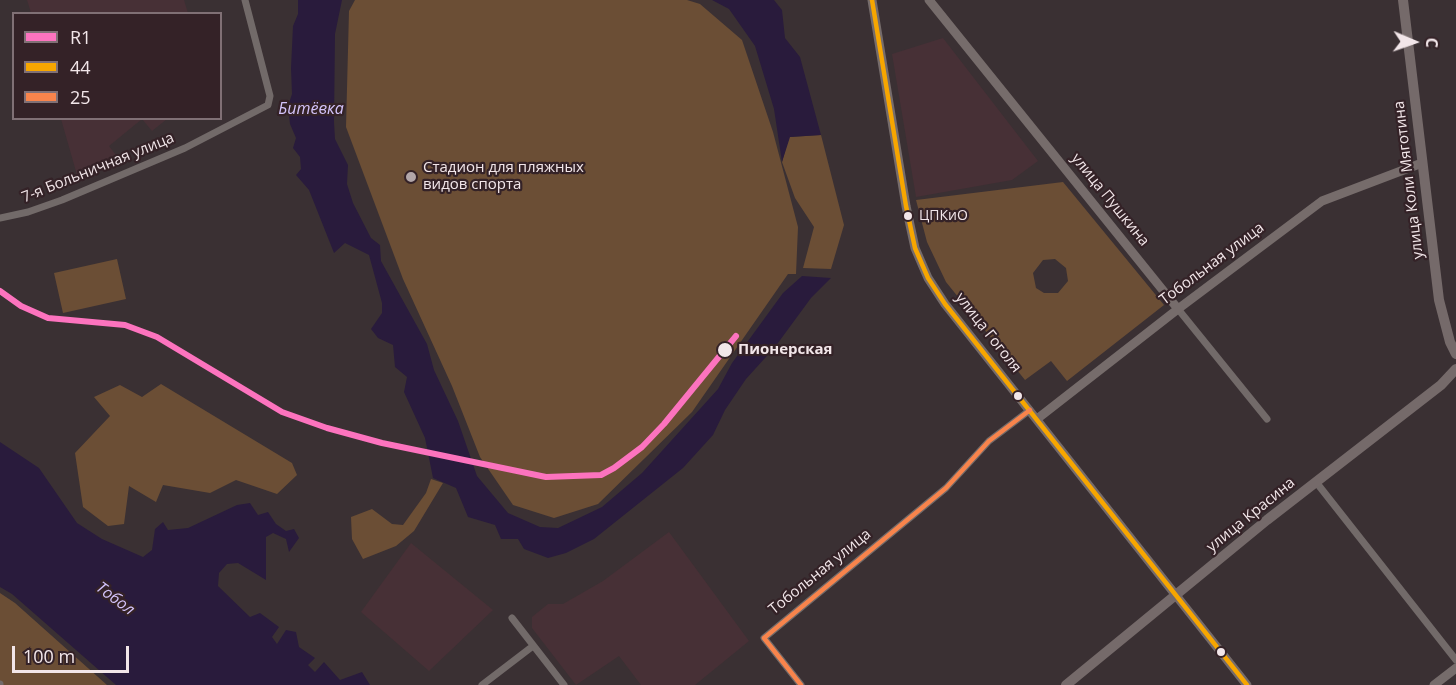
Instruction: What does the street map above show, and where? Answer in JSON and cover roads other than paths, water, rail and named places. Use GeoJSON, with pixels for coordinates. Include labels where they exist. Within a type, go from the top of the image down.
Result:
{"type":"FeatureCollection","features":[{"type":"Feature","properties":{"kind":"main road","name":"улица Коли Мяготина"},"geometry":{"type":"LineString","coordinates":[[1403,0],[1439,300],[1450,342],[1456,354]]}},
{"type":"Feature","properties":{"kind":"main road","name":"улица Красина"},"geometry":{"type":"LineString","coordinates":[[1066,685],[1316,482],[1441,385],[1456,369]]}},
{"type":"Feature","properties":{"kind":"street","name":"7-я Больничная улица"},"geometry":{"type":"LineString","coordinates":[[0,218],[28,212],[62,200],[174,153],[268,105],[270,96],[245,0]]}},
{"type":"Feature","properties":{"kind":"street","name":"улица Гоголя"},"geometry":{"type":"LineString","coordinates":[[872,0],[906,207],[915,248],[928,278],[945,304],[1247,685]]}},
{"type":"Feature","properties":{"kind":"street","name":"улица Пушкина"},"geometry":{"type":"LineString","coordinates":[[929,0],[1267,419]]}},
{"type":"Feature","properties":{"kind":"street","name":"Тобольная улица"},"geometry":{"type":"LineString","coordinates":[[1037,419],[1322,201],[1422,163]]}},
{"type":"Feature","properties":{"kind":"street","name":"Тобольная улица"},"geometry":{"type":"LineString","coordinates":[[801,685],[764,638],[946,488],[989,441],[1030,410]]}},
{"type":"Feature","properties":{"kind":"street"},"geometry":{"type":"LineString","coordinates":[[1316,482],[1456,660]]}},
{"type":"Feature","properties":{"kind":"street"},"geometry":{"type":"LineString","coordinates":[[512,618],[564,685]]}},
{"type":"Feature","properties":{"kind":"street"},"geometry":{"type":"LineString","coordinates":[[482,685],[533,646]]}},
{"type":"Feature","properties":{"kind":"street"},"geometry":{"type":"LineString","coordinates":[[1434,685],[1456,668]]}},
{"type":"Feature","properties":{"kind":"water","name":"Битёвка"},"geometry":{"type":"Polygon","coordinates":[[[298,0],[342,0],[335,34],[334,122],[335,139],[348,165],[347,184],[353,203],[371,238],[380,245],[381,261],[427,344],[434,370],[458,421],[477,476],[508,513],[540,527],[558,528],[602,507],[642,473],[718,389],[732,363],[783,293],[802,276],[831,278],[811,298],[775,347],[746,379],[725,410],[713,435],[683,468],[594,539],[566,553],[548,558],[524,549],[518,539],[501,539],[495,525],[468,517],[456,488],[433,478],[425,438],[404,392],[407,377],[395,367],[393,345],[378,338],[371,329],[382,313],[382,303],[369,255],[345,243],[334,253],[309,190],[296,175],[301,169],[300,157],[293,148],[296,138],[290,124],[288,106],[292,94],[293,26],[298,14],[298,0]]]}},
{"type":"Feature","properties":{"kind":"water"},"geometry":{"type":"Polygon","coordinates":[[[712,0],[774,0],[782,10],[785,38],[800,57],[821,135],[790,137],[782,162],[774,109],[755,46],[729,9],[712,0]]]}},
{"type":"Feature","properties":{"kind":"water","name":"Тобол"},"geometry":{"type":"Polygon","coordinates":[[[0,442],[39,468],[77,523],[102,539],[143,557],[152,550],[155,529],[163,522],[168,530],[188,528],[237,505],[250,503],[258,515],[268,512],[276,524],[286,531],[294,529],[299,538],[289,552],[286,539],[273,533],[266,537],[266,580],[238,563],[227,564],[219,573],[218,586],[250,617],[260,613],[279,627],[272,637],[277,644],[286,630],[296,632],[299,647],[315,658],[308,665],[315,672],[324,662],[340,680],[362,672],[370,685],[116,685],[12,594],[0,587],[0,442]]]}},
{"type":"Feature","properties":{"kind":"place","name":"Стадион для пляжных видов спорта"},"geometry":{"type":"Point","coordinates":[411,177]}},
{"type":"Feature","properties":{"kind":"place","name":"ЦПКиО"},"geometry":{"type":"Point","coordinates":[908,216]}},
{"type":"Feature","properties":{"kind":"place","name":"Пионерская"},"geometry":{"type":"Point","coordinates":[725,350]}}]}
